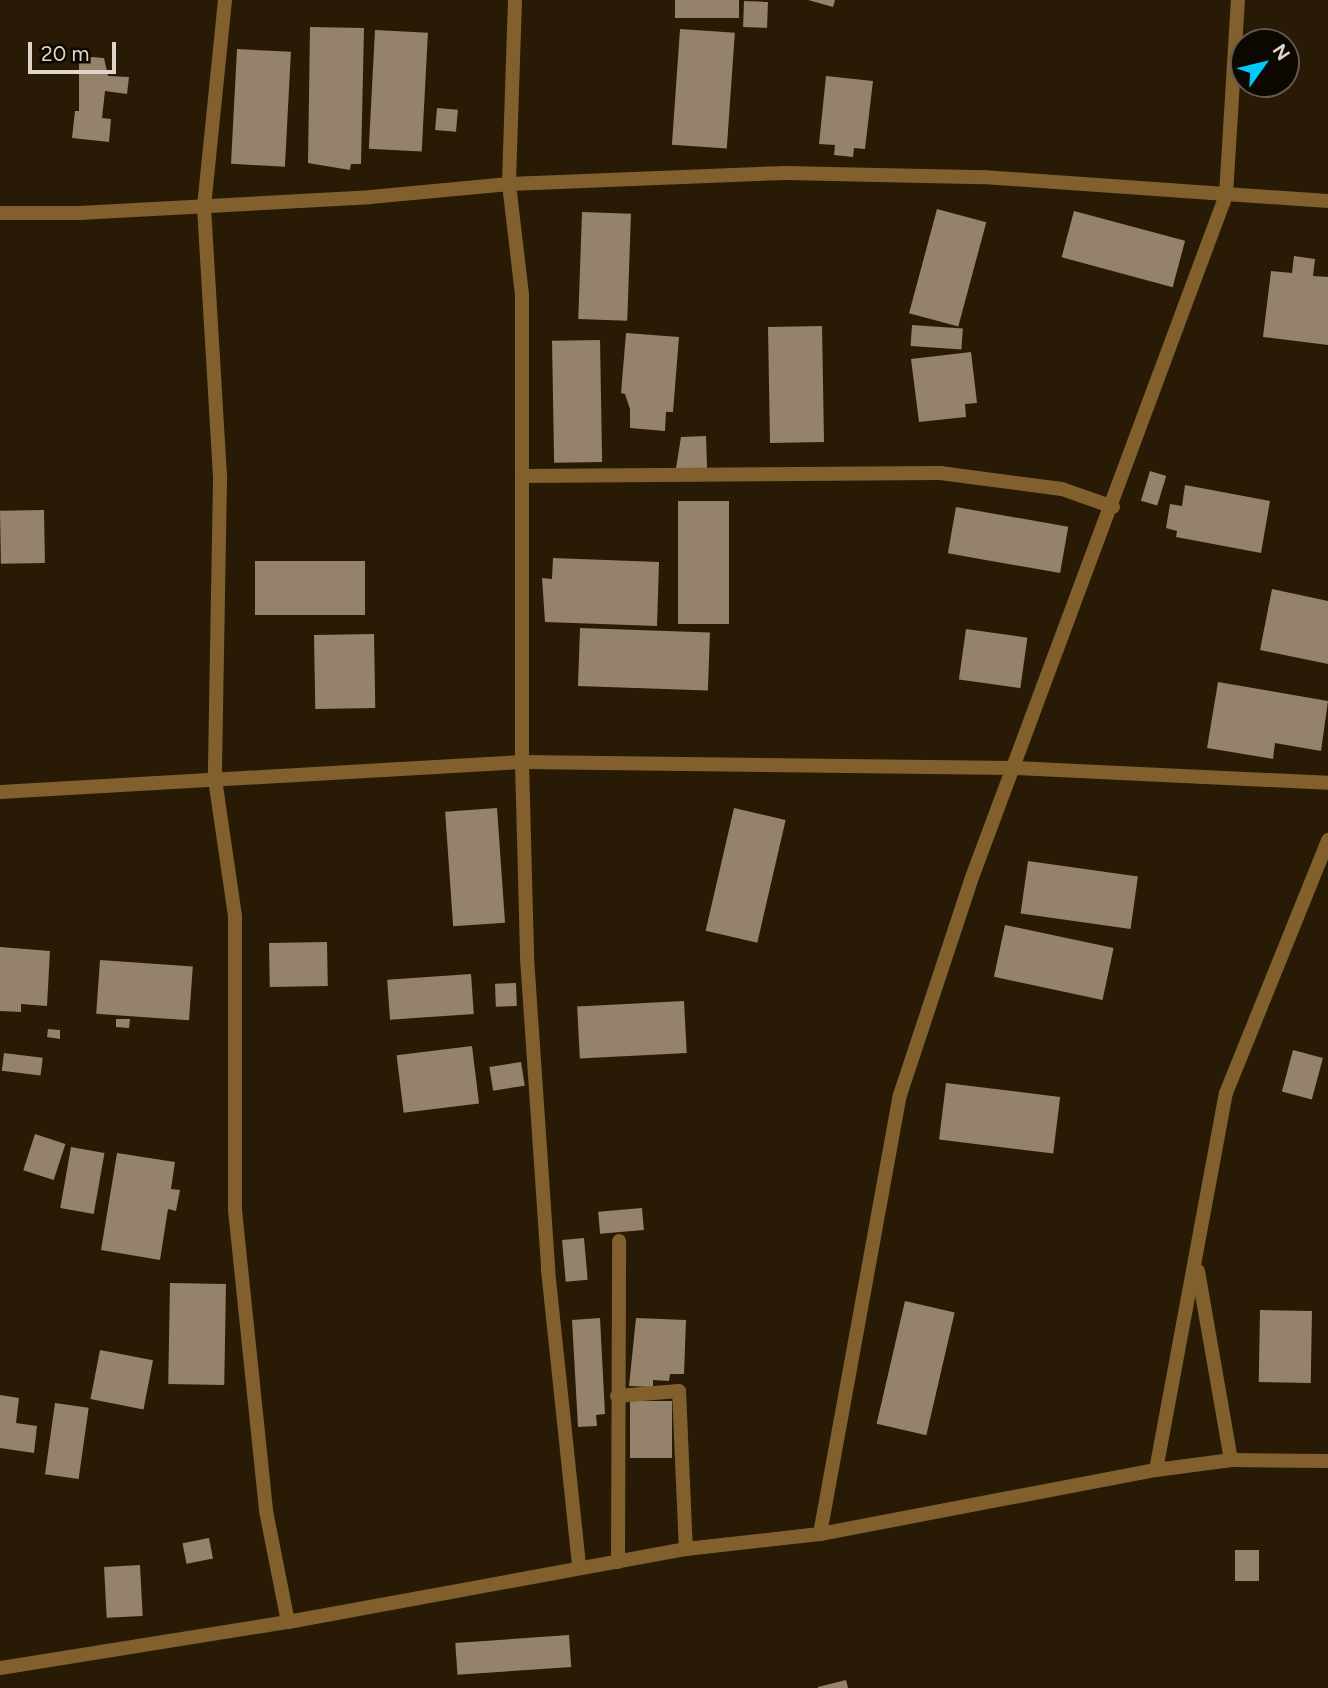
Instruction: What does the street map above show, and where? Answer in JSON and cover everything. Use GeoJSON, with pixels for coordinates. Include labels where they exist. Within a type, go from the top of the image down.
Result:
{"type":"FeatureCollection","features":[{"type":"Feature","properties":{"kind":"street"},"geometry":{"type":"LineString","coordinates":[[225,0],[204,206],[220,480],[215,779],[235,916],[235,1210],[266,1511],[288,1622]]}},
{"type":"Feature","properties":{"kind":"street"},"geometry":{"type":"LineString","coordinates":[[515,0],[509,184],[522,294],[522,762],[527,958],[548,1270],[579,1567]]}},
{"type":"Feature","properties":{"kind":"street"},"geometry":{"type":"LineString","coordinates":[[820,1534],[900,1095],[1014,768],[1226,195],[1238,0]]}},
{"type":"Feature","properties":{"kind":"street"},"geometry":{"type":"LineString","coordinates":[[0,214],[204,206],[509,184],[799,173],[983,177],[1328,201]]}},
{"type":"Feature","properties":{"kind":"street"},"geometry":{"type":"LineString","coordinates":[[522,476],[940,473],[1062,489],[1112,507]]}},
{"type":"Feature","properties":{"kind":"street"},"geometry":{"type":"LineString","coordinates":[[0,792],[522,762],[1014,768],[1328,783]]}},
{"type":"Feature","properties":{"kind":"street"},"geometry":{"type":"LineString","coordinates":[[1156,1471],[1196,1267],[1226,1093],[1328,840]]}},
{"type":"Feature","properties":{"kind":"street"},"geometry":{"type":"LineString","coordinates":[[618,1562],[619,1241]]}},
{"type":"Feature","properties":{"kind":"street"},"geometry":{"type":"LineString","coordinates":[[1196,1267],[1231,1460]]}},
{"type":"Feature","properties":{"kind":"street"},"geometry":{"type":"LineString","coordinates":[[617,1396],[679,1391],[686,1549]]}},
{"type":"Feature","properties":{"kind":"street"},"geometry":{"type":"LineString","coordinates":[[0,1668],[288,1622],[686,1549],[820,1534],[1156,1471],[1231,1460],[1328,1461]]}},
{"type":"Feature","properties":{"kind":"building"},"geometry":{"type":"Polygon","coordinates":[[[675,0],[739,0],[739,18],[675,18],[675,0]]]}},
{"type":"Feature","properties":{"kind":"building"},"geometry":{"type":"Polygon","coordinates":[[[808,0],[835,0],[833,7],[808,0]]]}},
{"type":"Feature","properties":{"kind":"building"},"geometry":{"type":"Polygon","coordinates":[[[744,1],[768,2],[767,28],[743,27],[744,1]]]}},
{"type":"Feature","properties":{"kind":"building"},"geometry":{"type":"Polygon","coordinates":[[[310,27],[364,28],[361,164],[351,164],[350,170],[308,163],[310,27]]]}},
{"type":"Feature","properties":{"kind":"building"},"geometry":{"type":"Polygon","coordinates":[[[680,29],[735,33],[727,149],[672,145],[680,29]]]}},
{"type":"Feature","properties":{"kind":"building"},"geometry":{"type":"Polygon","coordinates":[[[375,30],[428,33],[422,152],[369,149],[375,30]]]}},
{"type":"Feature","properties":{"kind":"building"},"geometry":{"type":"Polygon","coordinates":[[[237,49],[291,52],[285,167],[231,164],[237,49]]]}},
{"type":"Feature","properties":{"kind":"building"},"geometry":{"type":"Polygon","coordinates":[[[79,56],[104,58],[108,76],[129,77],[127,94],[105,91],[102,118],[111,119],[109,142],[72,138],[75,111],[79,111],[79,56]]]}},
{"type":"Feature","properties":{"kind":"building"},"geometry":{"type":"Polygon","coordinates":[[[826,76],[873,81],[865,149],[854,148],[853,157],[834,155],[835,145],[819,144],[826,76]]]}},
{"type":"Feature","properties":{"kind":"building"},"geometry":{"type":"Polygon","coordinates":[[[437,108],[458,110],[456,132],[435,130],[437,108]]]}},
{"type":"Feature","properties":{"kind":"building"},"geometry":{"type":"Polygon","coordinates":[[[937,209],[986,222],[958,327],[909,313],[937,209]]]}},
{"type":"Feature","properties":{"kind":"building"},"geometry":{"type":"Polygon","coordinates":[[[1074,211],[1185,241],[1173,287],[1062,257],[1074,211]]]}},
{"type":"Feature","properties":{"kind":"building"},"geometry":{"type":"Polygon","coordinates":[[[582,212],[631,214],[627,321],[578,319],[582,212]]]}},
{"type":"Feature","properties":{"kind":"building"},"geometry":{"type":"Polygon","coordinates":[[[1294,256],[1315,259],[1313,276],[1328,277],[1328,345],[1263,337],[1271,271],[1292,273],[1294,256]]]}},
{"type":"Feature","properties":{"kind":"building"},"geometry":{"type":"Polygon","coordinates":[[[912,325],[963,329],[961,350],[911,346],[912,325]]]}},
{"type":"Feature","properties":{"kind":"building"},"geometry":{"type":"Polygon","coordinates":[[[822,326],[824,442],[770,443],[768,327],[822,326]]]}},
{"type":"Feature","properties":{"kind":"building"},"geometry":{"type":"Polygon","coordinates":[[[626,333],[679,337],[673,412],[666,412],[665,431],[630,428],[630,409],[625,394],[621,393],[626,333]]]}},
{"type":"Feature","properties":{"kind":"building"},"geometry":{"type":"Polygon","coordinates":[[[600,340],[602,462],[554,463],[552,341],[600,340]]]}},
{"type":"Feature","properties":{"kind":"building"},"geometry":{"type":"Polygon","coordinates":[[[971,352],[977,403],[965,404],[966,417],[919,422],[911,359],[971,352]]]}},
{"type":"Feature","properties":{"kind":"building"},"geometry":{"type":"Polygon","coordinates":[[[706,436],[707,468],[676,468],[681,437],[706,436]]]}},
{"type":"Feature","properties":{"kind":"building"},"geometry":{"type":"Polygon","coordinates":[[[1150,471],[1166,476],[1157,506],[1141,501],[1150,471]]]}},
{"type":"Feature","properties":{"kind":"building"},"geometry":{"type":"Polygon","coordinates":[[[1185,485],[1270,501],[1261,553],[1176,537],[1177,531],[1166,528],[1170,504],[1182,506],[1185,485]]]}},
{"type":"Feature","properties":{"kind":"building"},"geometry":{"type":"Polygon","coordinates":[[[678,501],[729,501],[729,624],[678,624],[678,501]]]}},
{"type":"Feature","properties":{"kind":"building"},"geometry":{"type":"Polygon","coordinates":[[[956,507],[1068,527],[1060,573],[948,553],[956,507]]]}},
{"type":"Feature","properties":{"kind":"building"},"geometry":{"type":"Polygon","coordinates":[[[44,510],[45,563],[1,564],[0,511],[44,510]]]}},
{"type":"Feature","properties":{"kind":"building"},"geometry":{"type":"Polygon","coordinates":[[[553,558],[659,562],[657,626],[545,622],[542,578],[552,579],[553,558]]]}},
{"type":"Feature","properties":{"kind":"building"},"geometry":{"type":"Polygon","coordinates":[[[255,561],[365,561],[365,615],[255,615],[255,561]]]}},
{"type":"Feature","properties":{"kind":"building"},"geometry":{"type":"Polygon","coordinates":[[[1272,589],[1328,601],[1328,664],[1260,650],[1272,589]]]}},
{"type":"Feature","properties":{"kind":"building"},"geometry":{"type":"Polygon","coordinates":[[[580,628],[710,633],[708,691],[578,686],[580,628]]]}},
{"type":"Feature","properties":{"kind":"building"},"geometry":{"type":"Polygon","coordinates":[[[966,629],[1027,638],[1020,688],[959,680],[966,629]]]}},
{"type":"Feature","properties":{"kind":"building"},"geometry":{"type":"Polygon","coordinates":[[[374,634],[375,708],[315,709],[314,635],[374,634]]]}},
{"type":"Feature","properties":{"kind":"building"},"geometry":{"type":"Polygon","coordinates":[[[1218,682],[1328,701],[1321,751],[1275,743],[1273,759],[1207,748],[1218,682]]]}},
{"type":"Feature","properties":{"kind":"building"},"geometry":{"type":"Polygon","coordinates":[[[497,808],[505,923],[453,926],[445,812],[497,808]]]}},
{"type":"Feature","properties":{"kind":"building"},"geometry":{"type":"Polygon","coordinates":[[[734,808],[786,820],[757,943],[706,931],[734,808]]]}},
{"type":"Feature","properties":{"kind":"building"},"geometry":{"type":"Polygon","coordinates":[[[1028,861],[1138,876],[1131,929],[1021,913],[1028,861]]]}},
{"type":"Feature","properties":{"kind":"building"},"geometry":{"type":"Polygon","coordinates":[[[1005,925],[1114,948],[1103,1000],[994,977],[1005,925]]]}},
{"type":"Feature","properties":{"kind":"building"},"geometry":{"type":"Polygon","coordinates":[[[327,942],[328,986],[270,987],[269,943],[327,942]]]}},
{"type":"Feature","properties":{"kind":"building"},"geometry":{"type":"Polygon","coordinates":[[[0,947],[50,951],[47,1006],[21,1004],[21,1012],[0,1011],[0,947]]]}},
{"type":"Feature","properties":{"kind":"building"},"geometry":{"type":"Polygon","coordinates":[[[100,960],[193,966],[189,1020],[96,1014],[100,960]]]}},
{"type":"Feature","properties":{"kind":"building"},"geometry":{"type":"Polygon","coordinates":[[[471,974],[474,1014],[390,1020],[387,980],[471,974]]]}},
{"type":"Feature","properties":{"kind":"building"},"geometry":{"type":"Polygon","coordinates":[[[516,983],[517,1006],[496,1007],[495,984],[516,983]]]}},
{"type":"Feature","properties":{"kind":"building"},"geometry":{"type":"Polygon","coordinates":[[[684,1001],[687,1053],[580,1059],[577,1007],[684,1001]]]}},
{"type":"Feature","properties":{"kind":"building"},"geometry":{"type":"Polygon","coordinates":[[[116,1019],[130,1019],[129,1028],[116,1027],[116,1019]]]}},
{"type":"Feature","properties":{"kind":"building"},"geometry":{"type":"Polygon","coordinates":[[[48,1029],[60,1030],[60,1039],[47,1037],[48,1029]]]}},
{"type":"Feature","properties":{"kind":"building"},"geometry":{"type":"Polygon","coordinates":[[[472,1046],[479,1104],[404,1113],[397,1055],[472,1046]]]}},
{"type":"Feature","properties":{"kind":"building"},"geometry":{"type":"Polygon","coordinates":[[[1293,1050],[1323,1058],[1312,1100],[1282,1092],[1293,1050]]]}},
{"type":"Feature","properties":{"kind":"building"},"geometry":{"type":"Polygon","coordinates":[[[4,1053],[43,1058],[41,1076],[2,1071],[4,1053]]]}},
{"type":"Feature","properties":{"kind":"building"},"geometry":{"type":"Polygon","coordinates":[[[521,1062],[525,1086],[493,1091],[489,1067],[521,1062]]]}},
{"type":"Feature","properties":{"kind":"building"},"geometry":{"type":"Polygon","coordinates":[[[946,1083],[1060,1097],[1053,1154],[939,1140],[946,1083]]]}},
{"type":"Feature","properties":{"kind":"building"},"geometry":{"type":"Polygon","coordinates":[[[35,1134],[65,1144],[54,1180],[23,1170],[35,1134]]]}},
{"type":"Feature","properties":{"kind":"building"},"geometry":{"type":"Polygon","coordinates":[[[71,1147],[104,1153],[94,1214],[60,1208],[71,1147]]]}},
{"type":"Feature","properties":{"kind":"building"},"geometry":{"type":"Polygon","coordinates":[[[117,1153],[175,1162],[171,1189],[180,1190],[176,1211],[168,1209],[160,1260],[101,1250],[117,1153]]]}},
{"type":"Feature","properties":{"kind":"building"},"geometry":{"type":"Polygon","coordinates":[[[642,1208],[644,1230],[600,1234],[598,1212],[642,1208]]]}},
{"type":"Feature","properties":{"kind":"building"},"geometry":{"type":"Polygon","coordinates":[[[584,1238],[588,1280],[566,1282],[562,1240],[584,1238]]]}},
{"type":"Feature","properties":{"kind":"building"},"geometry":{"type":"Polygon","coordinates":[[[170,1283],[226,1284],[224,1385],[168,1384],[170,1283]]]}},
{"type":"Feature","properties":{"kind":"building"},"geometry":{"type":"Polygon","coordinates":[[[905,1301],[955,1312],[926,1435],[877,1424],[905,1301]]]}},
{"type":"Feature","properties":{"kind":"building"},"geometry":{"type":"Polygon","coordinates":[[[1260,1310],[1312,1311],[1311,1383],[1259,1382],[1260,1310]]]}},
{"type":"Feature","properties":{"kind":"building"},"geometry":{"type":"Polygon","coordinates":[[[600,1318],[605,1414],[596,1415],[597,1426],[578,1427],[572,1320],[600,1318]]]}},
{"type":"Feature","properties":{"kind":"building"},"geometry":{"type":"Polygon","coordinates":[[[636,1318],[686,1320],[684,1374],[670,1374],[669,1381],[653,1380],[653,1387],[629,1386],[636,1318]]]}},
{"type":"Feature","properties":{"kind":"building"},"geometry":{"type":"Polygon","coordinates":[[[100,1350],[153,1360],[143,1409],[90,1399],[100,1350]]]}},
{"type":"Feature","properties":{"kind":"building"},"geometry":{"type":"Polygon","coordinates":[[[0,1395],[19,1398],[16,1423],[37,1426],[34,1453],[0,1448],[0,1395]]]}},
{"type":"Feature","properties":{"kind":"building"},"geometry":{"type":"Polygon","coordinates":[[[630,1401],[672,1401],[672,1458],[630,1458],[630,1401]]]}},
{"type":"Feature","properties":{"kind":"building"},"geometry":{"type":"Polygon","coordinates":[[[55,1403],[89,1408],[79,1479],[45,1474],[55,1403]]]}},
{"type":"Feature","properties":{"kind":"building"},"geometry":{"type":"Polygon","coordinates":[[[209,1538],[213,1559],[187,1564],[182,1543],[209,1538]]]}},
{"type":"Feature","properties":{"kind":"building"},"geometry":{"type":"Polygon","coordinates":[[[1235,1550],[1259,1550],[1259,1581],[1235,1581],[1235,1550]]]}},
{"type":"Feature","properties":{"kind":"building"},"geometry":{"type":"Polygon","coordinates":[[[140,1565],[143,1616],[107,1618],[104,1567],[140,1565]]]}},
{"type":"Feature","properties":{"kind":"building"},"geometry":{"type":"Polygon","coordinates":[[[569,1635],[571,1667],[458,1675],[455,1643],[569,1635]]]}},
{"type":"Feature","properties":{"kind":"building"},"geometry":{"type":"Polygon","coordinates":[[[846,1680],[848,1688],[818,1688],[818,1687],[846,1680]]]}}]}
